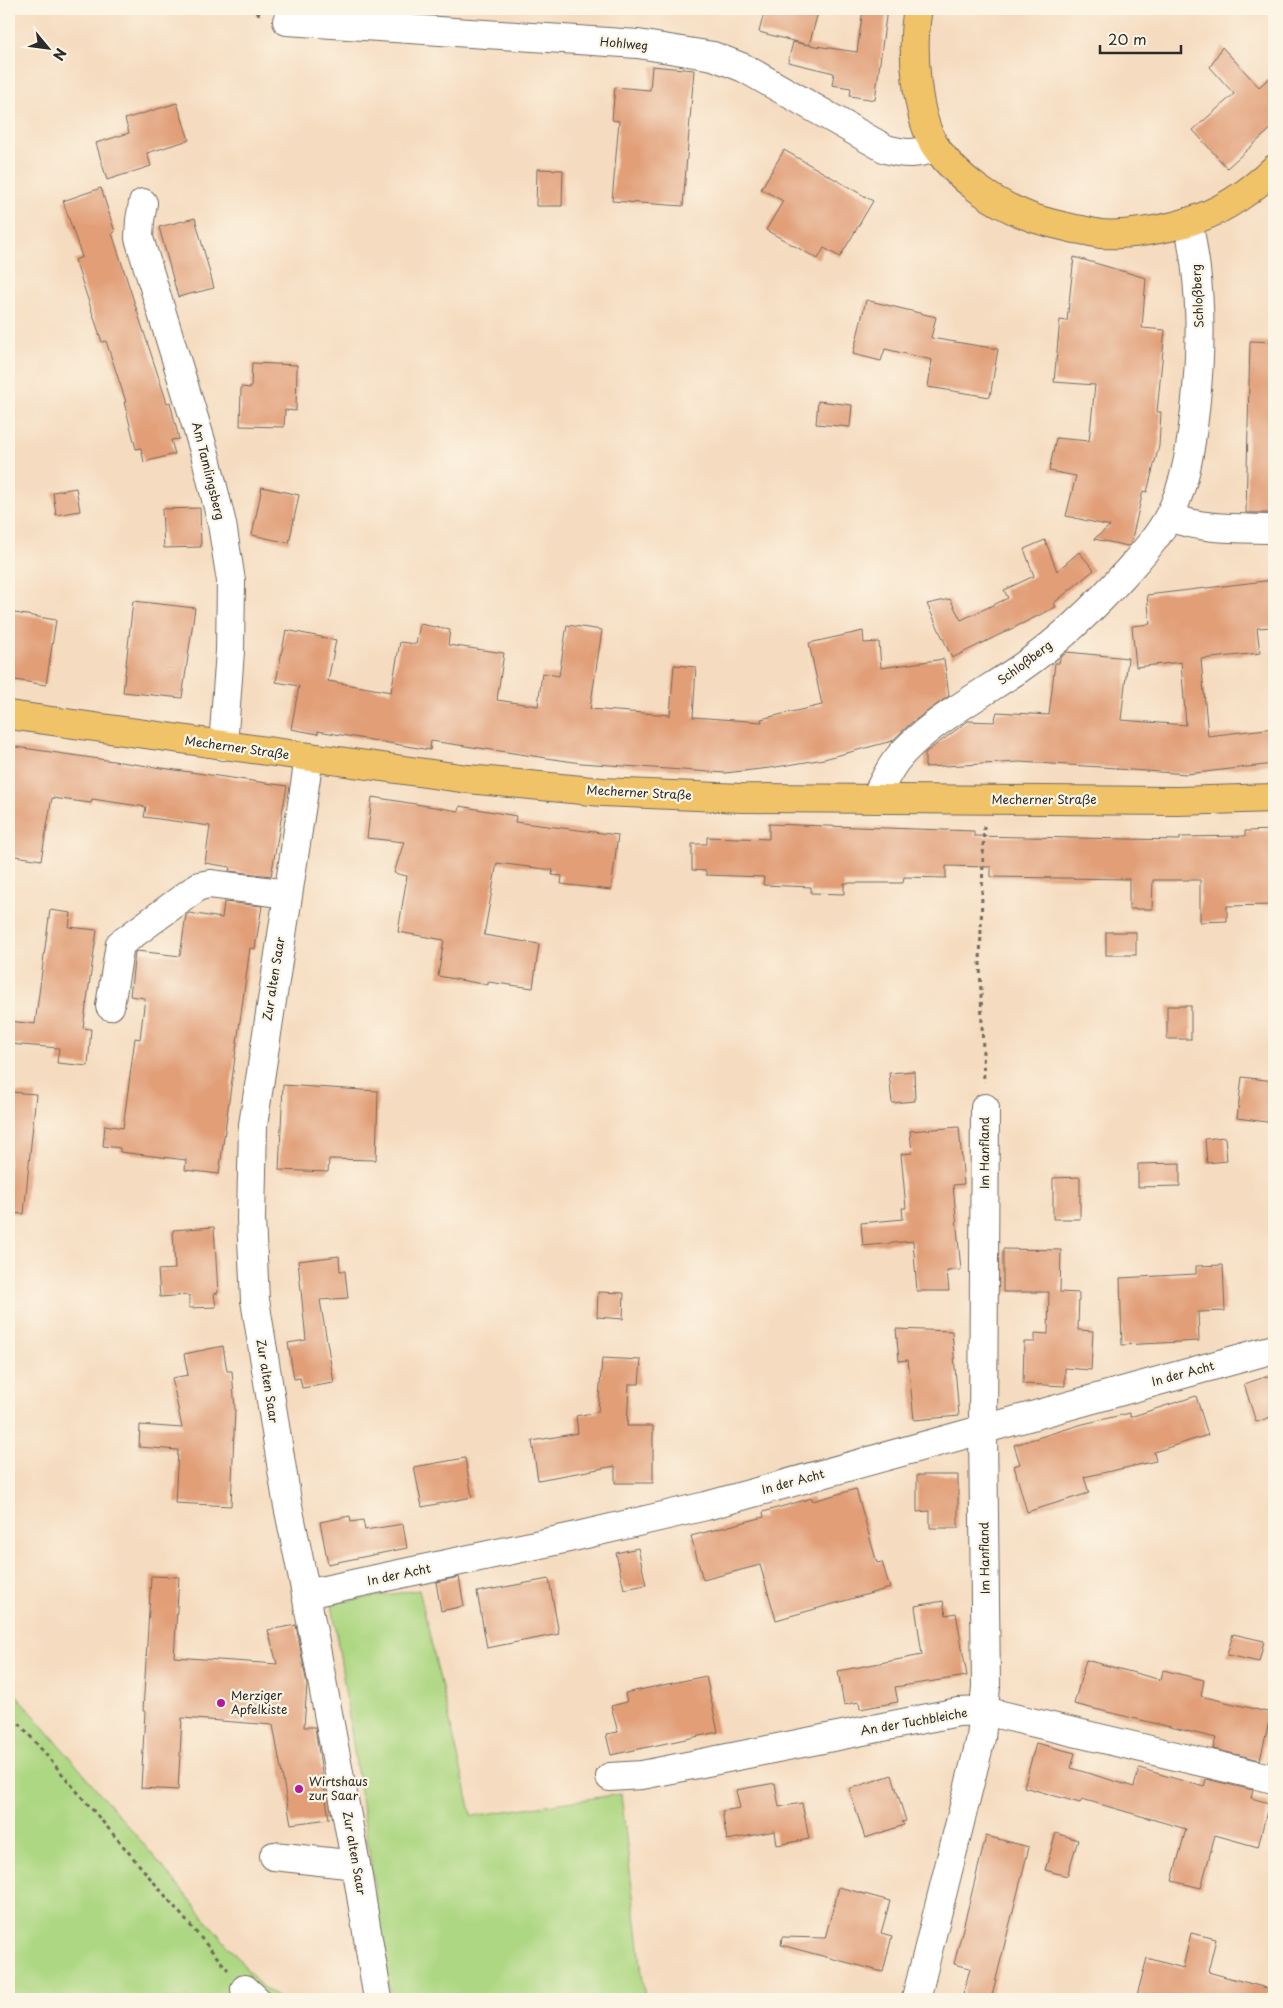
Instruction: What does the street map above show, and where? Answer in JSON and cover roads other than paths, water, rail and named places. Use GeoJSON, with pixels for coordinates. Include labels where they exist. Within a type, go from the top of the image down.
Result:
{"type":"FeatureCollection","features":[{"type":"Feature","properties":{"kind":"main road"},"geometry":{"type":"LineString","coordinates":[[918,9],[915,23],[916,83],[922,113],[936,148],[965,178],[992,198],[1028,217],[1102,234],[1149,230],[1188,222],[1232,202],[1274,169]]}},
{"type":"Feature","properties":{"kind":"main road","name":"Mecherner Straße"},"geometry":{"type":"LineString","coordinates":[[9,715],[468,779],[602,792],[742,798],[985,800],[1274,798]]}},
{"type":"Feature","properties":{"kind":"street","name":"Hohlweg"},"geometry":{"type":"LineString","coordinates":[[287,21],[638,44],[714,56],[744,68],[886,149],[904,154],[923,152],[936,148]]}},
{"type":"Feature","properties":{"kind":"street","name":"Am Tamlingsberg"},"geometry":{"type":"LineString","coordinates":[[143,203],[139,238],[206,454],[222,524],[231,581],[230,650],[223,746]]}},
{"type":"Feature","properties":{"kind":"street","name":"Schloßberg"},"geometry":{"type":"LineString","coordinates":[[876,799],[886,775],[896,760],[925,732],[1022,667],[1074,626],[1118,582],[1152,544],[1169,517],[1180,491],[1192,441],[1200,361],[1200,300],[1196,257],[1188,222]]}},
{"type":"Feature","properties":{"kind":"street"},"geometry":{"type":"LineString","coordinates":[[1169,517],[1186,524],[1205,528],[1274,529]]}},
{"type":"Feature","properties":{"kind":"street","name":"Zur alten Saar"},"geometry":{"type":"LineString","coordinates":[[309,758],[253,1126],[251,1219],[256,1309],[287,1501],[356,1865],[378,1999]]}},
{"type":"Feature","properties":{"kind":"street"},"geometry":{"type":"LineString","coordinates":[[110,1006],[120,944],[199,886],[210,884],[288,894]]}},
{"type":"Feature","properties":{"kind":"street","name":"Im Hanfland"},"geometry":{"type":"LineString","coordinates":[[916,1999],[981,1738],[986,1687],[983,1430],[985,1108]]}},
{"type":"Feature","properties":{"kind":"street","name":"In der Acht"},"geometry":{"type":"LineString","coordinates":[[306,1594],[573,1538],[706,1506],[1274,1349]]}},
{"type":"Feature","properties":{"kind":"street","name":"An der Tuchbleiche"},"geometry":{"type":"LineString","coordinates":[[610,1777],[642,1775],[958,1712],[984,1711],[1274,1779]]}},
{"type":"Feature","properties":{"kind":"street"},"geometry":{"type":"LineString","coordinates":[[274,1856],[356,1865]]}},
{"type":"Feature","properties":{"kind":"place","name":"Merziger Apfelkiste"},"geometry":{"type":"Point","coordinates":[221,1703]}},
{"type":"Feature","properties":{"kind":"place","name":"Wirtshaus zur Saar"},"geometry":{"type":"Point","coordinates":[299,1789]}}]}
